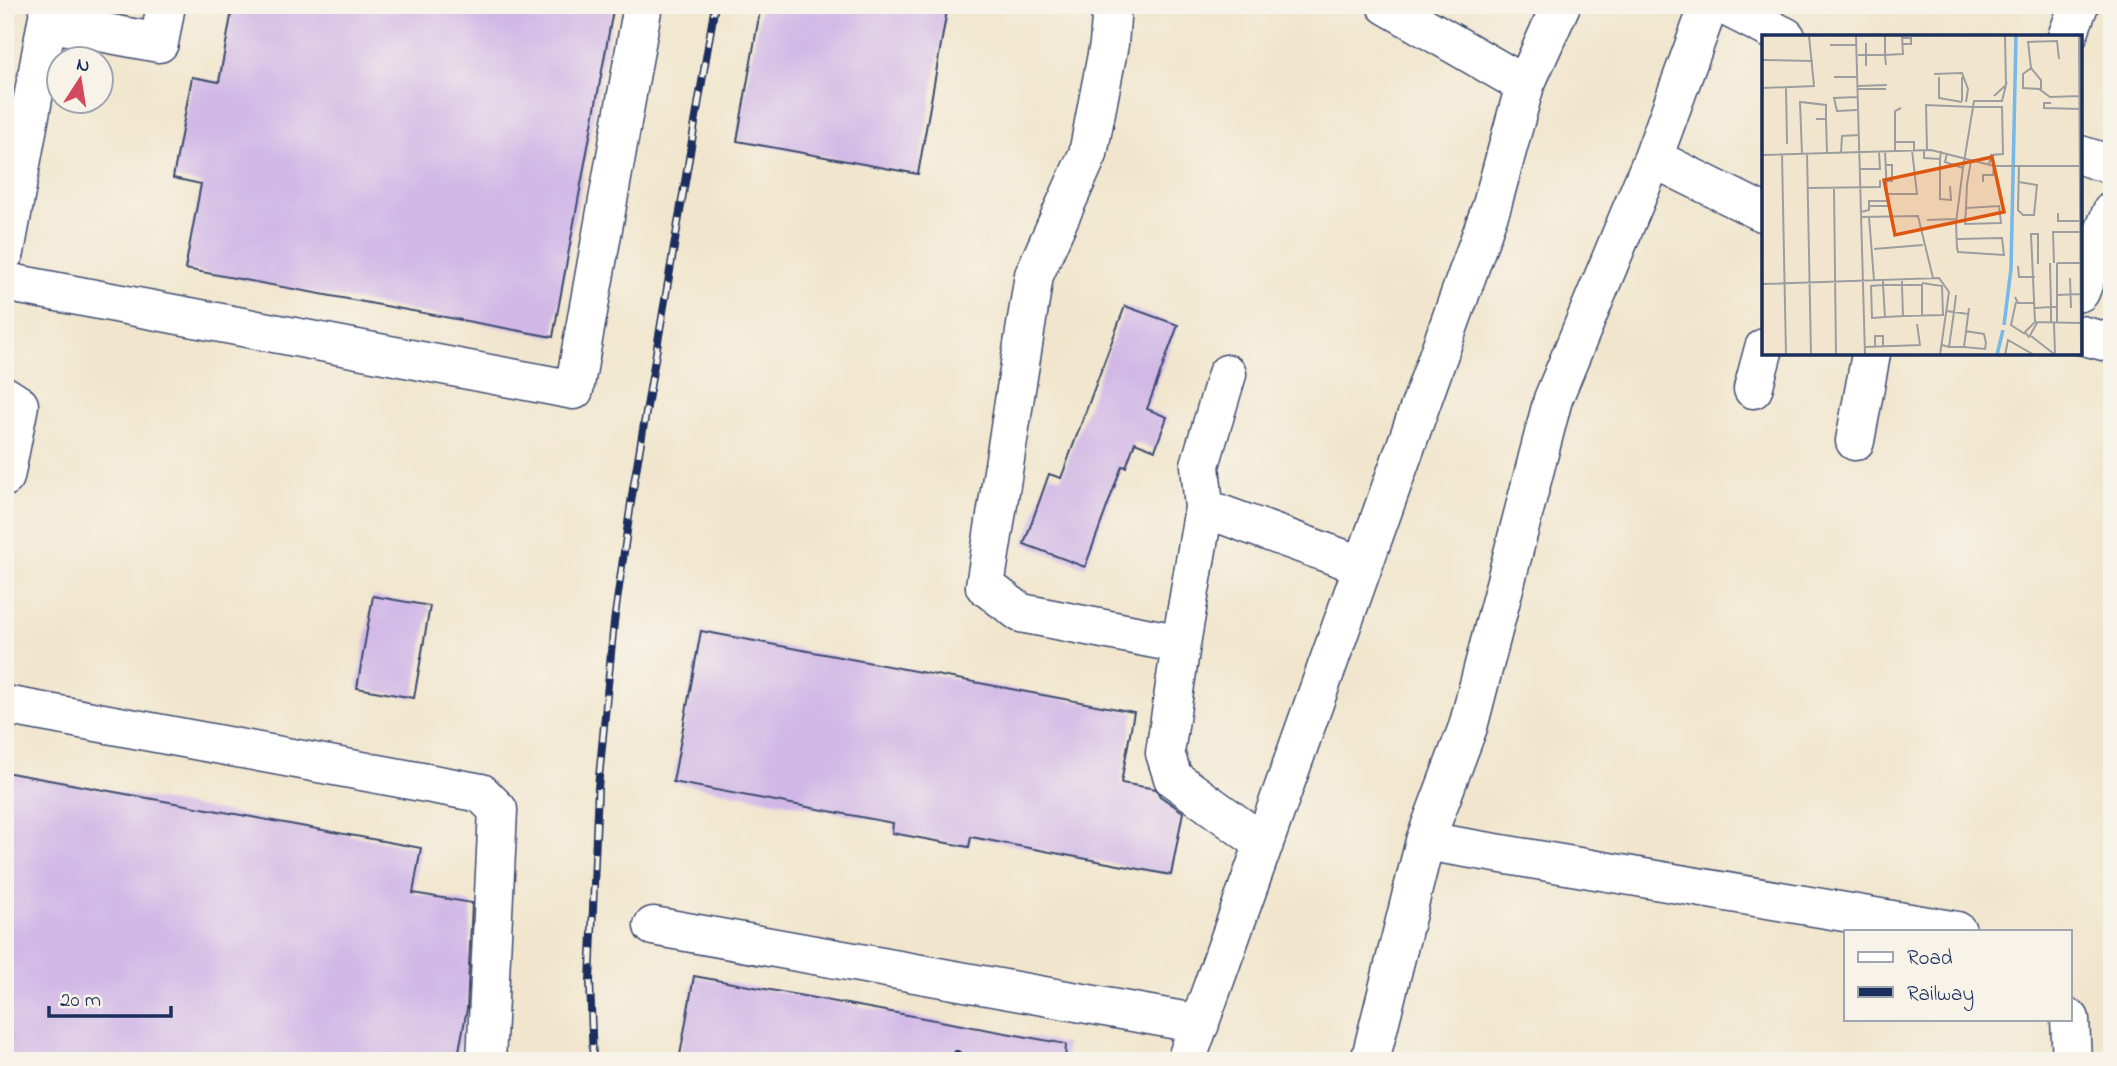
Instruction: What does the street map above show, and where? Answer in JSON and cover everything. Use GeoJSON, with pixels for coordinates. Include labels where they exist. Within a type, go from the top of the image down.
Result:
{"type":"FeatureCollection","features":[{"type":"Feature","properties":{"kind":"street"},"geometry":{"type":"LineString","coordinates":[[5,252],[48,13],[159,43],[166,5]]}},
{"type":"Feature","properties":{"kind":"street"},"geometry":{"type":"LineString","coordinates":[[5,282],[574,390],[643,5]]}},
{"type":"Feature","properties":{"kind":"street"},"geometry":{"type":"LineString","coordinates":[[1112,5],[1109,44],[1088,154],[1034,275],[985,586],[1021,613],[1181,644]]}},
{"type":"Feature","properties":{"kind":"street"},"geometry":{"type":"LineString","coordinates":[[1386,5],[1525,85]]}},
{"type":"Feature","properties":{"kind":"street"},"geometry":{"type":"LineString","coordinates":[[1186,1061],[1492,205],[1525,85],[1561,5]]}},
{"type":"Feature","properties":{"kind":"street"},"geometry":{"type":"LineString","coordinates":[[1370,1061],[1425,841],[1468,727],[1553,399],[1653,159],[1709,5]]}},
{"type":"Feature","properties":{"kind":"street"},"geometry":{"type":"LineString","coordinates":[[1723,5],[1782,35]]}},
{"type":"Feature","properties":{"kind":"street"},"geometry":{"type":"LineString","coordinates":[[2068,35],[2079,5]]}},
{"type":"Feature","properties":{"kind":"street"},"geometry":{"type":"LineString","coordinates":[[2082,156],[2112,165]]}},
{"type":"Feature","properties":{"kind":"street"},"geometry":{"type":"LineString","coordinates":[[1653,159],[1762,213]]}},
{"type":"Feature","properties":{"kind":"street"},"geometry":{"type":"LineString","coordinates":[[2082,287],[2112,211]]}},
{"type":"Feature","properties":{"kind":"street"},"geometry":{"type":"LineString","coordinates":[[2082,336],[2112,343]]}},
{"type":"Feature","properties":{"kind":"street"},"geometry":{"type":"LineString","coordinates":[[1754,389],[1762,353]]}},
{"type":"Feature","properties":{"kind":"street"},"geometry":{"type":"LineString","coordinates":[[1855,441],[1871,355]]}},
{"type":"Feature","properties":{"kind":"street"},"geometry":{"type":"LineString","coordinates":[[1227,374],[1200,465],[1204,508],[1165,753],[1173,778],[1264,844]]}},
{"type":"Feature","properties":{"kind":"street"},"geometry":{"type":"LineString","coordinates":[[5,396],[19,405],[5,477]]}},
{"type":"Feature","properties":{"kind":"street"},"geometry":{"type":"LineString","coordinates":[[1204,508],[1363,566]]}},
{"type":"Feature","properties":{"kind":"street"},"geometry":{"type":"LineString","coordinates":[[5,705],[481,793],[498,810],[486,1061]]}},
{"type":"Feature","properties":{"kind":"street"},"geometry":{"type":"LineString","coordinates":[[1425,841],[1951,930]]}},
{"type":"Feature","properties":{"kind":"street"},"geometry":{"type":"LineString","coordinates":[[653,926],[1200,1024]]}},
{"type":"Feature","properties":{"kind":"street"},"geometry":{"type":"LineString","coordinates":[[2070,1020],[2073,1061]]}},
{"type":"Feature","properties":{"kind":"building"},"geometry":{"type":"Polygon","coordinates":[[[233,5],[614,5],[553,337],[185,269],[201,184],[173,178],[192,77],[219,82],[233,5]]]}},
{"type":"Feature","properties":{"kind":"building"},"geometry":{"type":"Polygon","coordinates":[[[761,5],[948,5],[918,174],[737,141],[761,5]]]}},
{"type":"Feature","properties":{"kind":"building"},"geometry":{"type":"Polygon","coordinates":[[[1125,306],[1178,325],[1147,409],[1167,417],[1155,450],[1135,442],[1126,467],[1122,466],[1085,567],[1024,544],[1049,474],[1061,478],[1125,306]]]}},
{"type":"Feature","properties":{"kind":"building"},"geometry":{"type":"Polygon","coordinates":[[[373,596],[430,606],[414,698],[357,688],[373,596]]]}},
{"type":"Feature","properties":{"kind":"building"},"geometry":{"type":"Polygon","coordinates":[[[701,631],[1134,712],[1121,783],[1156,789],[1160,796],[1183,812],[1171,875],[971,837],[969,847],[892,833],[893,823],[673,782],[701,631]]]}},
{"type":"Feature","properties":{"kind":"building"},"geometry":{"type":"Polygon","coordinates":[[[5,772],[421,848],[413,893],[472,903],[467,1009],[457,1061],[5,1061],[5,772]]]}},
{"type":"Feature","properties":{"kind":"building"},"geometry":{"type":"Polygon","coordinates":[[[694,976],[1066,1044],[1065,1061],[679,1061],[694,976]]]}},
{"type":"Feature","properties":{"kind":"railway"},"geometry":{"type":"LineString","coordinates":[[593,1061],[590,981],[598,788],[614,622],[633,489],[715,5]]}},
{"type":"Feature","properties":{"kind":"railway"},"geometry":{"type":"LineString","coordinates":[[956,1061],[957,1054]]}}]}
